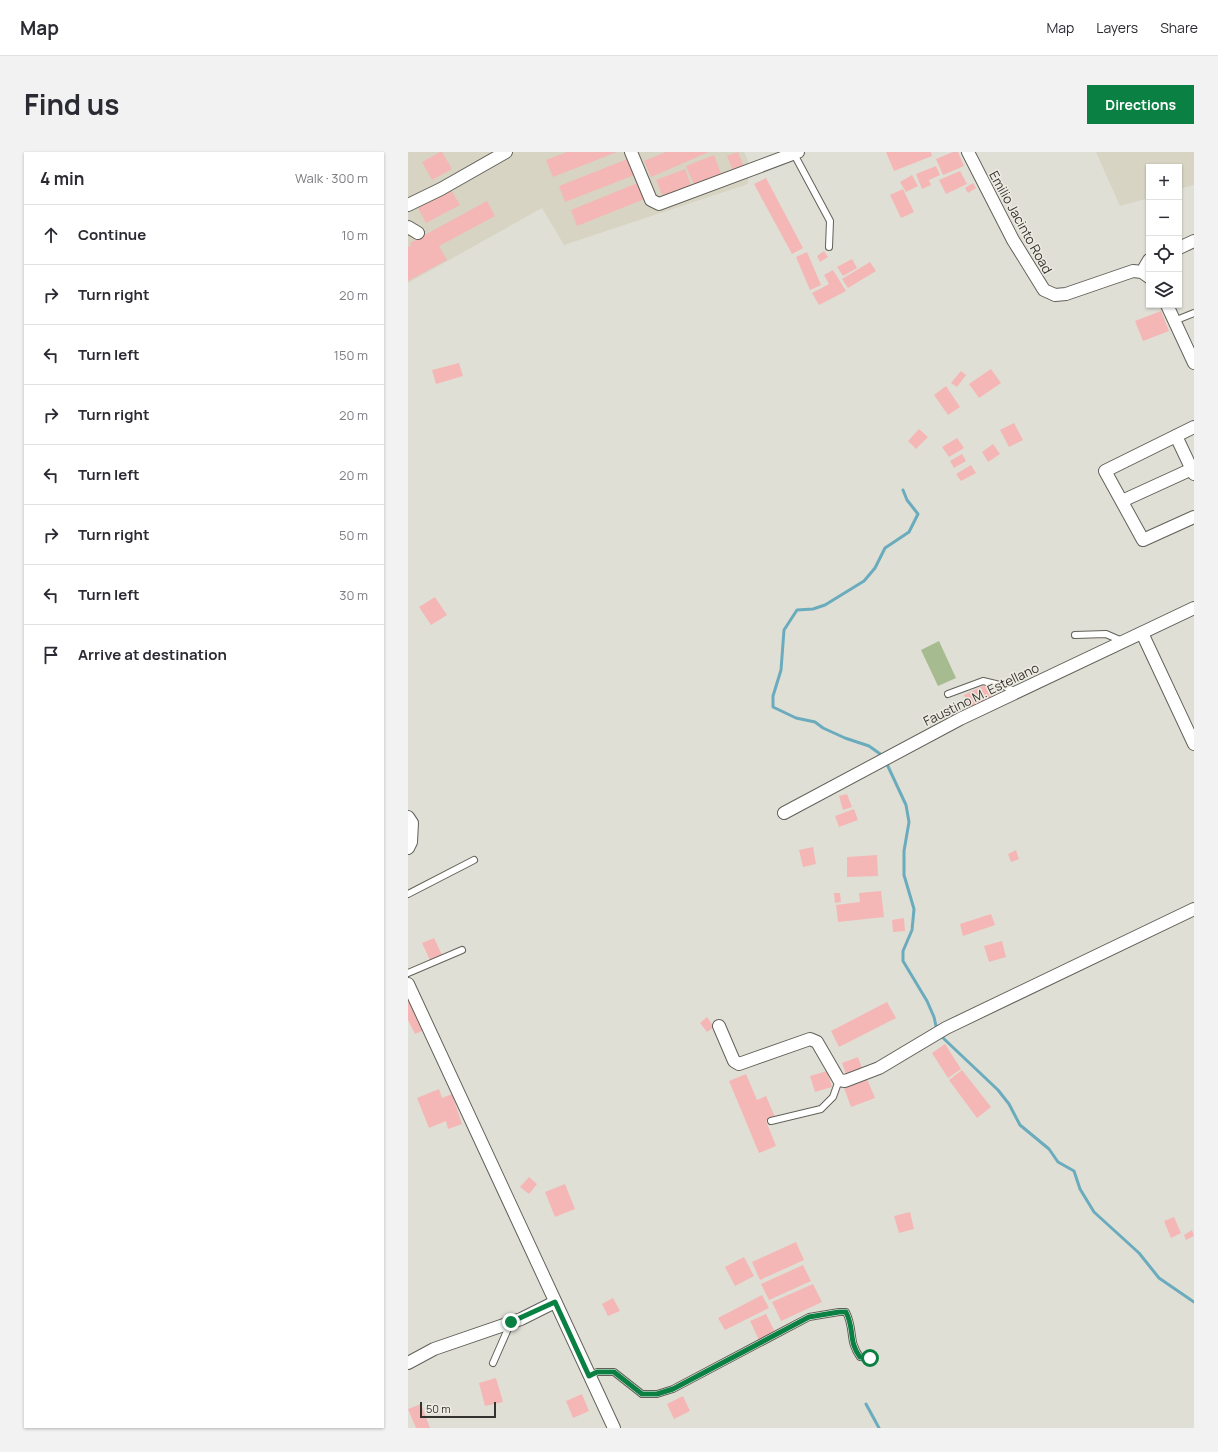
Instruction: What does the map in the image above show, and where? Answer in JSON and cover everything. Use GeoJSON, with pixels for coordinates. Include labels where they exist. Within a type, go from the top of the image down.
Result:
{"type":"FeatureCollection","features":[{"type":"Feature","properties":{"kind":"street"},"geometry":{"type":"LineString","coordinates":[[408,205],[441,189],[506,152]]}},
{"type":"Feature","properties":{"kind":"street"},"geometry":{"type":"LineString","coordinates":[[631,152],[651,200],[659,204],[796,153]]}},
{"type":"Feature","properties":{"kind":"street","name":"Emilio Jacinto Road"},"geometry":{"type":"LineString","coordinates":[[968,152],[1013,240],[1044,290],[1055,295],[1066,294],[1133,271],[1146,274]]}},
{"type":"Feature","properties":{"kind":"street"},"geometry":{"type":"LineString","coordinates":[[1182,247],[1194,241]]}},
{"type":"Feature","properties":{"kind":"street"},"geometry":{"type":"LineString","coordinates":[[1168,308],[1194,363]]}},
{"type":"Feature","properties":{"kind":"street"},"geometry":{"type":"LineString","coordinates":[[1194,427],[1105,471],[1143,540],[1194,517]]}},
{"type":"Feature","properties":{"kind":"street"},"geometry":{"type":"LineString","coordinates":[[1122,501],[1193,471],[1176,436]]}},
{"type":"Feature","properties":{"kind":"street","name":"Faustino M. Estellano"},"geometry":{"type":"LineString","coordinates":[[784,813],[960,719],[1194,608]]}},
{"type":"Feature","properties":{"kind":"street"},"geometry":{"type":"LineString","coordinates":[[1142,633],[1194,744]]}},
{"type":"Feature","properties":{"kind":"street"},"geometry":{"type":"LineString","coordinates":[[408,817],[412,823],[411,842],[408,848]]}},
{"type":"Feature","properties":{"kind":"street"},"geometry":{"type":"LineString","coordinates":[[719,1026],[734,1061],[739,1064],[810,1039],[817,1042],[839,1080],[845,1081],[879,1068],[946,1028],[1194,909]]}},
{"type":"Feature","properties":{"kind":"street"},"geometry":{"type":"LineString","coordinates":[[408,984],[589,1376],[610,1427]]}},
{"type":"Feature","properties":{"kind":"street"},"geometry":{"type":"LineString","coordinates":[[408,1363],[434,1349],[511,1322],[555,1302]]}},
{"type":"Feature","properties":{"kind":"lane"},"geometry":{"type":"LineString","coordinates":[[796,153],[830,222],[828,247]]}},
{"type":"Feature","properties":{"kind":"lane"},"geometry":{"type":"LineString","coordinates":[[1174,321],[1194,313]]}},
{"type":"Feature","properties":{"kind":"lane"},"geometry":{"type":"LineString","coordinates":[[1075,635],[1106,634],[1124,641]]}},
{"type":"Feature","properties":{"kind":"lane"},"geometry":{"type":"LineString","coordinates":[[948,694],[982,681],[1004,686],[1017,692]]}},
{"type":"Feature","properties":{"kind":"lane"},"geometry":{"type":"LineString","coordinates":[[408,894],[474,860]]}},
{"type":"Feature","properties":{"kind":"lane"},"geometry":{"type":"LineString","coordinates":[[408,973],[462,950]]}},
{"type":"Feature","properties":{"kind":"lane"},"geometry":{"type":"LineString","coordinates":[[771,1121],[821,1109],[833,1098],[839,1080]]}},
{"type":"Feature","properties":{"kind":"lane"},"geometry":{"type":"LineString","coordinates":[[589,1376],[597,1372],[614,1372],[642,1394],[657,1394],[673,1389],[809,1317],[839,1312],[846,1312],[851,1322],[853,1348],[860,1357],[870,1358]]}},
{"type":"Feature","properties":{"kind":"lane"},"geometry":{"type":"LineString","coordinates":[[493,1363],[511,1322]]}},
{"type":"Feature","properties":{"kind":"shaded area"},"geometry":{"type":"Polygon","coordinates":[[[408,152],[744,152],[748,160],[748,184],[564,245],[542,208],[408,283],[408,152]]]}},
{"type":"Feature","properties":{"kind":"shaded area"},"geometry":{"type":"Polygon","coordinates":[[[1096,152],[1194,152],[1194,185],[1182,188],[1182,164],[1146,164],[1146,199],[1120,206],[1096,152]]]}},
{"type":"Feature","properties":{"kind":"green space"},"geometry":{"type":"Polygon","coordinates":[[[939,641],[956,678],[938,686],[921,650],[939,641]]]}},
{"type":"Feature","properties":{"kind":"building"},"geometry":{"type":"Polygon","coordinates":[[[442,152],[452,169],[432,180],[422,162],[442,152]]]}},
{"type":"Feature","properties":{"kind":"building"},"geometry":{"type":"Polygon","coordinates":[[[567,152],[617,152],[553,177],[546,160],[567,152]]]}},
{"type":"Feature","properties":{"kind":"building"},"geometry":{"type":"Polygon","coordinates":[[[666,152],[709,152],[651,177],[644,161],[666,152]]]}},
{"type":"Feature","properties":{"kind":"building"},"geometry":{"type":"Polygon","coordinates":[[[738,152],[745,170],[734,174],[727,156],[738,152]]]}},
{"type":"Feature","properties":{"kind":"building"},"geometry":{"type":"Polygon","coordinates":[[[886,152],[931,152],[932,156],[894,171],[886,152]]]}},
{"type":"Feature","properties":{"kind":"building"},"geometry":{"type":"Polygon","coordinates":[[[953,152],[958,152],[964,166],[943,175],[936,159],[953,152]]]}},
{"type":"Feature","properties":{"kind":"building"},"geometry":{"type":"Polygon","coordinates":[[[714,155],[722,176],[695,187],[686,166],[714,155]]]}},
{"type":"Feature","properties":{"kind":"building"},"geometry":{"type":"Polygon","coordinates":[[[630,158],[637,174],[565,202],[559,186],[630,158]]]}},
{"type":"Feature","properties":{"kind":"building"},"geometry":{"type":"Polygon","coordinates":[[[936,166],[940,175],[929,180],[931,185],[922,189],[916,174],[936,166]]]}},
{"type":"Feature","properties":{"kind":"building"},"geometry":{"type":"Polygon","coordinates":[[[685,169],[691,185],[663,197],[656,180],[685,169]]]}},
{"type":"Feature","properties":{"kind":"building"},"geometry":{"type":"Polygon","coordinates":[[[960,171],[967,184],[946,194],[939,180],[960,171]]]}},
{"type":"Feature","properties":{"kind":"building"},"geometry":{"type":"Polygon","coordinates":[[[912,175],[918,186],[906,192],[900,182],[912,175]]]}},
{"type":"Feature","properties":{"kind":"building"},"geometry":{"type":"Polygon","coordinates":[[[766,178],[803,248],[792,254],[754,184],[766,178]]]}},
{"type":"Feature","properties":{"kind":"building"},"geometry":{"type":"Polygon","coordinates":[[[640,182],[647,198],[577,226],[571,210],[640,182]]]}},
{"type":"Feature","properties":{"kind":"building"},"geometry":{"type":"Polygon","coordinates":[[[973,183],[976,188],[968,193],[965,188],[973,183]]]}},
{"type":"Feature","properties":{"kind":"building"},"geometry":{"type":"Polygon","coordinates":[[[903,189],[914,212],[901,218],[890,195],[903,189]]]}},
{"type":"Feature","properties":{"kind":"building"},"geometry":{"type":"Polygon","coordinates":[[[451,190],[460,205],[426,223],[418,208],[451,190]]]}},
{"type":"Feature","properties":{"kind":"building"},"geometry":{"type":"Polygon","coordinates":[[[487,201],[495,216],[439,246],[447,260],[408,281],[408,247],[411,246],[410,243],[487,201]]]}},
{"type":"Feature","properties":{"kind":"building"},"geometry":{"type":"Polygon","coordinates":[[[824,251],[828,257],[820,262],[817,256],[824,251]]]}},
{"type":"Feature","properties":{"kind":"building"},"geometry":{"type":"Polygon","coordinates":[[[807,252],[821,285],[810,290],[796,257],[807,252]]]}},
{"type":"Feature","properties":{"kind":"building"},"geometry":{"type":"Polygon","coordinates":[[[852,259],[857,268],[843,276],[837,267],[852,259]]]}},
{"type":"Feature","properties":{"kind":"building"},"geometry":{"type":"Polygon","coordinates":[[[870,262],[876,271],[848,288],[842,279],[870,262]]]}},
{"type":"Feature","properties":{"kind":"building"},"geometry":{"type":"Polygon","coordinates":[[[833,270],[846,291],[819,305],[812,293],[829,284],[824,275],[833,270]]]}},
{"type":"Feature","properties":{"kind":"building"},"geometry":{"type":"Polygon","coordinates":[[[1161,311],[1169,331],[1143,341],[1135,321],[1161,311]]]}},
{"type":"Feature","properties":{"kind":"building"},"geometry":{"type":"Polygon","coordinates":[[[459,363],[463,376],[436,384],[432,370],[459,363]]]}},
{"type":"Feature","properties":{"kind":"building"},"geometry":{"type":"Polygon","coordinates":[[[991,369],[1001,383],[979,398],[969,384],[991,369]]]}},
{"type":"Feature","properties":{"kind":"building"},"geometry":{"type":"Polygon","coordinates":[[[961,371],[966,375],[957,387],[951,383],[961,371]]]}},
{"type":"Feature","properties":{"kind":"building"},"geometry":{"type":"Polygon","coordinates":[[[946,386],[960,407],[948,415],[934,395],[946,386]]]}},
{"type":"Feature","properties":{"kind":"building"},"geometry":{"type":"Polygon","coordinates":[[[1014,423],[1023,440],[1009,447],[1000,430],[1014,423]]]}},
{"type":"Feature","properties":{"kind":"building"},"geometry":{"type":"Polygon","coordinates":[[[919,429],[928,437],[916,449],[908,441],[919,429]]]}},
{"type":"Feature","properties":{"kind":"building"},"geometry":{"type":"Polygon","coordinates":[[[957,438],[964,448],[949,457],[942,447],[957,438]]]}},
{"type":"Feature","properties":{"kind":"building"},"geometry":{"type":"Polygon","coordinates":[[[993,444],[1000,454],[988,462],[982,452],[993,444]]]}},
{"type":"Feature","properties":{"kind":"building"},"geometry":{"type":"Polygon","coordinates":[[[962,454],[966,461],[954,468],[950,461],[962,454]]]}},
{"type":"Feature","properties":{"kind":"building"},"geometry":{"type":"Polygon","coordinates":[[[971,465],[976,473],[961,481],[956,474],[971,465]]]}},
{"type":"Feature","properties":{"kind":"building"},"geometry":{"type":"Polygon","coordinates":[[[435,597],[447,615],[431,625],[419,607],[435,597]]]}},
{"type":"Feature","properties":{"kind":"building"},"geometry":{"type":"Polygon","coordinates":[[[987,684],[995,699],[971,710],[964,695],[987,684]]]}},
{"type":"Feature","properties":{"kind":"building"},"geometry":{"type":"Polygon","coordinates":[[[847,794],[852,807],[843,810],[839,796],[847,794]]]}},
{"type":"Feature","properties":{"kind":"building"},"geometry":{"type":"Polygon","coordinates":[[[854,809],[858,820],[839,827],[835,816],[854,809]]]}},
{"type":"Feature","properties":{"kind":"building"},"geometry":{"type":"Polygon","coordinates":[[[813,847],[816,864],[803,867],[799,850],[813,847]]]}},
{"type":"Feature","properties":{"kind":"building"},"geometry":{"type":"Polygon","coordinates":[[[1016,850],[1019,859],[1011,862],[1008,854],[1016,850]]]}},
{"type":"Feature","properties":{"kind":"building"},"geometry":{"type":"Polygon","coordinates":[[[877,855],[878,876],[847,877],[847,857],[877,855]]]}},
{"type":"Feature","properties":{"kind":"building"},"geometry":{"type":"Polygon","coordinates":[[[881,891],[884,917],[838,922],[836,905],[860,902],[859,893],[881,891]]]}},
{"type":"Feature","properties":{"kind":"building"},"geometry":{"type":"Polygon","coordinates":[[[834,893],[840,893],[841,902],[835,903],[834,893]]]}},
{"type":"Feature","properties":{"kind":"building"},"geometry":{"type":"Polygon","coordinates":[[[991,914],[995,925],[963,936],[960,924],[991,914]]]}},
{"type":"Feature","properties":{"kind":"building"},"geometry":{"type":"Polygon","coordinates":[[[904,918],[905,931],[893,932],[892,920],[904,918]]]}},
{"type":"Feature","properties":{"kind":"building"},"geometry":{"type":"Polygon","coordinates":[[[434,938],[442,955],[430,960],[422,943],[434,938]]]}},
{"type":"Feature","properties":{"kind":"building"},"geometry":{"type":"Polygon","coordinates":[[[1002,941],[1006,957],[989,962],[984,946],[1002,941]]]}},
{"type":"Feature","properties":{"kind":"building"},"geometry":{"type":"Polygon","coordinates":[[[408,998],[428,1028],[415,1034],[408,1020],[408,998]]]}},
{"type":"Feature","properties":{"kind":"building"},"geometry":{"type":"Polygon","coordinates":[[[887,1002],[896,1018],[839,1047],[831,1031],[887,1002]]]}},
{"type":"Feature","properties":{"kind":"building"},"geometry":{"type":"Polygon","coordinates":[[[707,1017],[714,1027],[707,1032],[700,1023],[707,1017]]]}},
{"type":"Feature","properties":{"kind":"building"},"geometry":{"type":"Polygon","coordinates":[[[945,1044],[961,1069],[948,1078],[932,1053],[945,1044]]]}},
{"type":"Feature","properties":{"kind":"building"},"geometry":{"type":"Polygon","coordinates":[[[858,1057],[863,1071],[847,1077],[842,1063],[858,1057]]]}},
{"type":"Feature","properties":{"kind":"building"},"geometry":{"type":"Polygon","coordinates":[[[962,1070],[991,1107],[977,1118],[949,1080],[962,1070]]]}},
{"type":"Feature","properties":{"kind":"building"},"geometry":{"type":"Polygon","coordinates":[[[827,1071],[832,1087],[815,1092],[810,1076],[827,1071]]]}},
{"type":"Feature","properties":{"kind":"building"},"geometry":{"type":"Polygon","coordinates":[[[746,1074],[757,1100],[766,1096],[775,1117],[766,1121],[776,1146],[759,1153],[729,1081],[746,1074]]]}},
{"type":"Feature","properties":{"kind":"building"},"geometry":{"type":"Polygon","coordinates":[[[867,1079],[875,1098],[851,1107],[844,1088],[867,1079]]]}},
{"type":"Feature","properties":{"kind":"building"},"geometry":{"type":"Polygon","coordinates":[[[439,1089],[442,1098],[452,1094],[462,1124],[448,1129],[446,1121],[429,1128],[417,1098],[439,1089]]]}},
{"type":"Feature","properties":{"kind":"building"},"geometry":{"type":"Polygon","coordinates":[[[529,1177],[537,1184],[529,1194],[520,1187],[529,1177]]]}},
{"type":"Feature","properties":{"kind":"building"},"geometry":{"type":"Polygon","coordinates":[[[565,1184],[575,1209],[555,1217],[545,1192],[565,1184]]]}},
{"type":"Feature","properties":{"kind":"building"},"geometry":{"type":"Polygon","coordinates":[[[910,1212],[914,1229],[899,1233],[894,1216],[910,1212]]]}},
{"type":"Feature","properties":{"kind":"building"},"geometry":{"type":"Polygon","coordinates":[[[1174,1217],[1181,1233],[1171,1238],[1164,1221],[1174,1217]]]}},
{"type":"Feature","properties":{"kind":"building"},"geometry":{"type":"Polygon","coordinates":[[[1192,1230],[1194,1236],[1186,1240],[1184,1235],[1192,1230]]]}},
{"type":"Feature","properties":{"kind":"building"},"geometry":{"type":"Polygon","coordinates":[[[796,1242],[804,1260],[760,1280],[752,1262],[796,1242]]]}},
{"type":"Feature","properties":{"kind":"building"},"geometry":{"type":"Polygon","coordinates":[[[744,1257],[754,1276],[735,1286],[725,1267],[744,1257]]]}},
{"type":"Feature","properties":{"kind":"building"},"geometry":{"type":"Polygon","coordinates":[[[803,1265],[811,1281],[769,1300],[761,1284],[803,1265]]]}},
{"type":"Feature","properties":{"kind":"building"},"geometry":{"type":"Polygon","coordinates":[[[813,1284],[822,1302],[781,1321],[772,1302],[813,1284]]]}},
{"type":"Feature","properties":{"kind":"building"},"geometry":{"type":"Polygon","coordinates":[[[762,1295],[769,1308],[725,1330],[718,1318],[762,1295]]]}},
{"type":"Feature","properties":{"kind":"building"},"geometry":{"type":"Polygon","coordinates":[[[613,1298],[620,1311],[608,1316],[602,1304],[613,1298]]]}},
{"type":"Feature","properties":{"kind":"building"},"geometry":{"type":"Polygon","coordinates":[[[766,1314],[775,1332],[759,1340],[750,1321],[766,1314]]]}},
{"type":"Feature","properties":{"kind":"building"},"geometry":{"type":"Polygon","coordinates":[[[496,1378],[503,1402],[485,1406],[479,1383],[496,1378]]]}},
{"type":"Feature","properties":{"kind":"building"},"geometry":{"type":"Polygon","coordinates":[[[582,1394],[589,1411],[573,1418],[566,1401],[582,1394]]]}},
{"type":"Feature","properties":{"kind":"building"},"geometry":{"type":"Polygon","coordinates":[[[683,1396],[690,1411],[674,1419],[667,1404],[683,1396]]]}},
{"type":"Feature","properties":{"kind":"building"},"geometry":{"type":"Polygon","coordinates":[[[421,1404],[430,1428],[416,1428],[408,1409],[421,1404]]]}},
{"type":"Feature","properties":{"kind":"waterway"},"geometry":{"type":"LineString","coordinates":[[883,756],[869,746],[845,738],[823,728],[815,722],[796,718],[773,707],[773,696],[781,670],[784,630],[797,610],[813,609],[825,605],[864,581],[875,568],[885,548],[909,532],[918,514],[907,500],[903,490]]}},
{"type":"Feature","properties":{"kind":"waterway"},"geometry":{"type":"LineString","coordinates":[[886,762],[906,805],[909,822],[904,851],[904,875],[914,909],[912,930],[903,951],[903,961],[927,1001],[936,1026]]}},
{"type":"Feature","properties":{"kind":"waterway"},"geometry":{"type":"LineString","coordinates":[[942,1037],[998,1090],[1009,1104],[1020,1125],[1049,1149],[1058,1162],[1074,1171],[1080,1189],[1094,1212],[1139,1253],[1159,1278],[1194,1302]]}},
{"type":"Feature","properties":{"kind":"waterway"},"geometry":{"type":"LineString","coordinates":[[866,1404],[879,1428]]}},
{"type":"Feature","properties":{"kind":"route"},"geometry":{"type":"LineString","coordinates":[[511,1322],[521,1319],[555,1302],[589,1376],[597,1372],[614,1372],[642,1394],[657,1394],[673,1389],[809,1317],[826,1314],[846,1312],[851,1322],[853,1348],[860,1357],[870,1358]]}}]}
